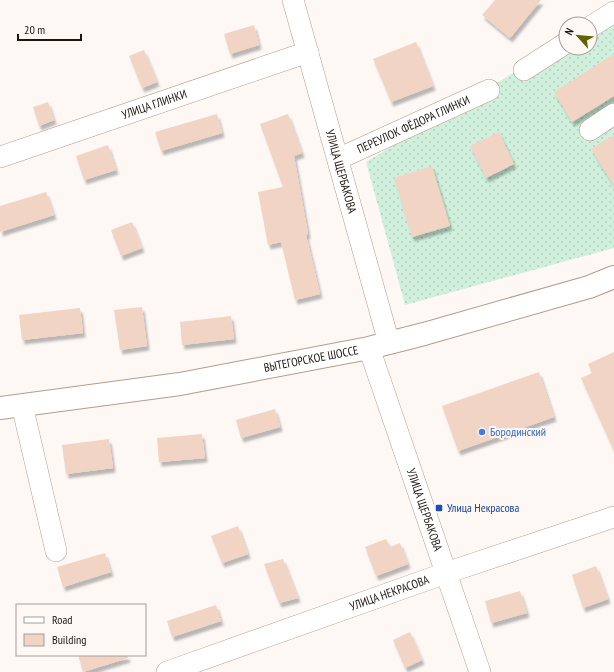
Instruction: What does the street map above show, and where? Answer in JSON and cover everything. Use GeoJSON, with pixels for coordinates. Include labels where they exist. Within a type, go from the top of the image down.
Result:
{"type":"FeatureCollection","features":[{"type":"Feature","properties":{"kind":"main road","name":"ВЫТЕГОРСКОЕ ШОССЕ"},"geometry":{"type":"LineString","coordinates":[[0,408],[180,384],[379,345],[589,287],[614,277]]}},
{"type":"Feature","properties":{"kind":"street","name":"УЛИЦА ЩЕРБАКОВА"},"geometry":{"type":"LineString","coordinates":[[293,0],[338,159],[379,345],[446,572],[480,672]]}},
{"type":"Feature","properties":{"kind":"street"},"geometry":{"type":"LineString","coordinates":[[598,22],[614,12]]}},
{"type":"Feature","properties":{"kind":"street"},"geometry":{"type":"LineString","coordinates":[[524,70],[558,48]]}},
{"type":"Feature","properties":{"kind":"street","name":"УЛИЦА ГЛИНКИ"},"geometry":{"type":"LineString","coordinates":[[0,157],[308,52]]}},
{"type":"Feature","properties":{"kind":"street","name":"ПЕРЕУЛОК ФЁДОРА ГЛИНКИ"},"geometry":{"type":"LineString","coordinates":[[338,159],[489,90]]}},
{"type":"Feature","properties":{"kind":"street"},"geometry":{"type":"LineString","coordinates":[[590,130],[614,114]]}},
{"type":"Feature","properties":{"kind":"street"},"geometry":{"type":"LineString","coordinates":[[22,406],[56,551]]}},
{"type":"Feature","properties":{"kind":"street","name":"УЛИЦА НЕКРАСОВА"},"geometry":{"type":"LineString","coordinates":[[167,672],[446,572],[614,517]]}},
{"type":"Feature","properties":{"kind":"green space"},"geometry":{"type":"Polygon","coordinates":[[[614,12],[614,248],[405,305],[366,162],[558,46],[558,56],[598,56],[598,21],[614,12]]]}},
{"type":"Feature","properties":{"kind":"building"},"geometry":{"type":"Polygon","coordinates":[[[495,0],[541,0],[510,38],[482,15],[495,0]]]}},
{"type":"Feature","properties":{"kind":"building"},"geometry":{"type":"Polygon","coordinates":[[[254,25],[259,45],[230,54],[224,34],[254,25]]]}},
{"type":"Feature","properties":{"kind":"building"},"geometry":{"type":"Polygon","coordinates":[[[416,42],[433,86],[391,102],[373,59],[416,42]]]}},
{"type":"Feature","properties":{"kind":"building"},"geometry":{"type":"Polygon","coordinates":[[[144,50],[157,82],[142,88],[129,56],[144,50]]]}},
{"type":"Feature","properties":{"kind":"building"},"geometry":{"type":"Polygon","coordinates":[[[614,54],[614,96],[572,122],[554,92],[614,54]]]}},
{"type":"Feature","properties":{"kind":"building"},"geometry":{"type":"Polygon","coordinates":[[[48,102],[54,120],[39,126],[33,107],[48,102]]]}},
{"type":"Feature","properties":{"kind":"building"},"geometry":{"type":"Polygon","coordinates":[[[217,114],[222,133],[161,151],[155,132],[217,114]]]}},
{"type":"Feature","properties":{"kind":"building"},"geometry":{"type":"Polygon","coordinates":[[[288,114],[302,153],[294,156],[308,234],[306,235],[320,294],[295,300],[281,242],[268,245],[258,192],[283,187],[260,124],[288,114]]]}},
{"type":"Feature","properties":{"kind":"building"},"geometry":{"type":"Polygon","coordinates":[[[499,132],[514,164],[486,178],[470,146],[499,132]]]}},
{"type":"Feature","properties":{"kind":"building"},"geometry":{"type":"Polygon","coordinates":[[[614,135],[614,186],[591,149],[614,135]]]}},
{"type":"Feature","properties":{"kind":"building"},"geometry":{"type":"Polygon","coordinates":[[[108,145],[116,170],[84,180],[76,156],[108,145]]]}},
{"type":"Feature","properties":{"kind":"building"},"geometry":{"type":"Polygon","coordinates":[[[432,166],[450,226],[412,237],[394,178],[432,166]]]}},
{"type":"Feature","properties":{"kind":"building"},"geometry":{"type":"Polygon","coordinates":[[[46,192],[54,215],[0,232],[0,206],[46,192]]]}},
{"type":"Feature","properties":{"kind":"building"},"geometry":{"type":"Polygon","coordinates":[[[132,222],[142,248],[121,256],[111,230],[132,222]]]}},
{"type":"Feature","properties":{"kind":"building"},"geometry":{"type":"Polygon","coordinates":[[[142,307],[147,346],[120,350],[114,310],[142,307]]]}},
{"type":"Feature","properties":{"kind":"building"},"geometry":{"type":"Polygon","coordinates":[[[80,308],[83,333],[22,340],[19,315],[80,308]]]}},
{"type":"Feature","properties":{"kind":"building"},"geometry":{"type":"Polygon","coordinates":[[[231,316],[234,339],[182,345],[180,322],[231,316]]]}},
{"type":"Feature","properties":{"kind":"building"},"geometry":{"type":"Polygon","coordinates":[[[614,352],[614,451],[581,378],[592,373],[588,364],[614,352]]]}},
{"type":"Feature","properties":{"kind":"building","name":"Бородинский"},"geometry":{"type":"Polygon","coordinates":[[[539,372],[554,417],[458,451],[442,406],[539,372]]]}},
{"type":"Feature","properties":{"kind":"building"},"geometry":{"type":"Polygon","coordinates":[[[275,409],[280,427],[241,438],[236,420],[275,409]]]}},
{"type":"Feature","properties":{"kind":"building"},"geometry":{"type":"Polygon","coordinates":[[[202,434],[205,458],[159,462],[157,438],[202,434]]]}},
{"type":"Feature","properties":{"kind":"building"},"geometry":{"type":"Polygon","coordinates":[[[109,439],[113,468],[66,474],[62,445],[109,439]]]}},
{"type":"Feature","properties":{"kind":"building"},"geometry":{"type":"Polygon","coordinates":[[[238,526],[248,554],[222,563],[211,536],[238,526]]]}},
{"type":"Feature","properties":{"kind":"building"},"geometry":{"type":"Polygon","coordinates":[[[386,539],[390,547],[400,543],[408,564],[376,576],[365,547],[386,539]]]}},
{"type":"Feature","properties":{"kind":"building"},"geometry":{"type":"Polygon","coordinates":[[[105,553],[111,572],[63,587],[57,567],[105,553]]]}},
{"type":"Feature","properties":{"kind":"building"},"geometry":{"type":"Polygon","coordinates":[[[283,559],[298,598],[279,603],[264,564],[283,559]]]}},
{"type":"Feature","properties":{"kind":"building"},"geometry":{"type":"Polygon","coordinates":[[[596,566],[608,599],[583,608],[572,575],[596,566]]]}},
{"type":"Feature","properties":{"kind":"building"},"geometry":{"type":"Polygon","coordinates":[[[520,591],[527,613],[491,623],[485,601],[520,591]]]}},
{"type":"Feature","properties":{"kind":"building"},"geometry":{"type":"Polygon","coordinates":[[[216,605],[221,621],[172,637],[167,621],[216,605]]]}},
{"type":"Feature","properties":{"kind":"building"},"geometry":{"type":"Polygon","coordinates":[[[410,632],[422,660],[405,668],[393,640],[410,632]]]}},
{"type":"Feature","properties":{"kind":"building"},"geometry":{"type":"Polygon","coordinates":[[[78,656],[127,656],[128,658],[83,672],[78,656]]]}},
{"type":"Feature","properties":{"kind":"place","name":"Бородинский"},"geometry":{"type":"Point","coordinates":[482,432]}},
{"type":"Feature","properties":{"kind":"place","name":"Улица Некрасова"},"geometry":{"type":"Point","coordinates":[439,508]}}]}
